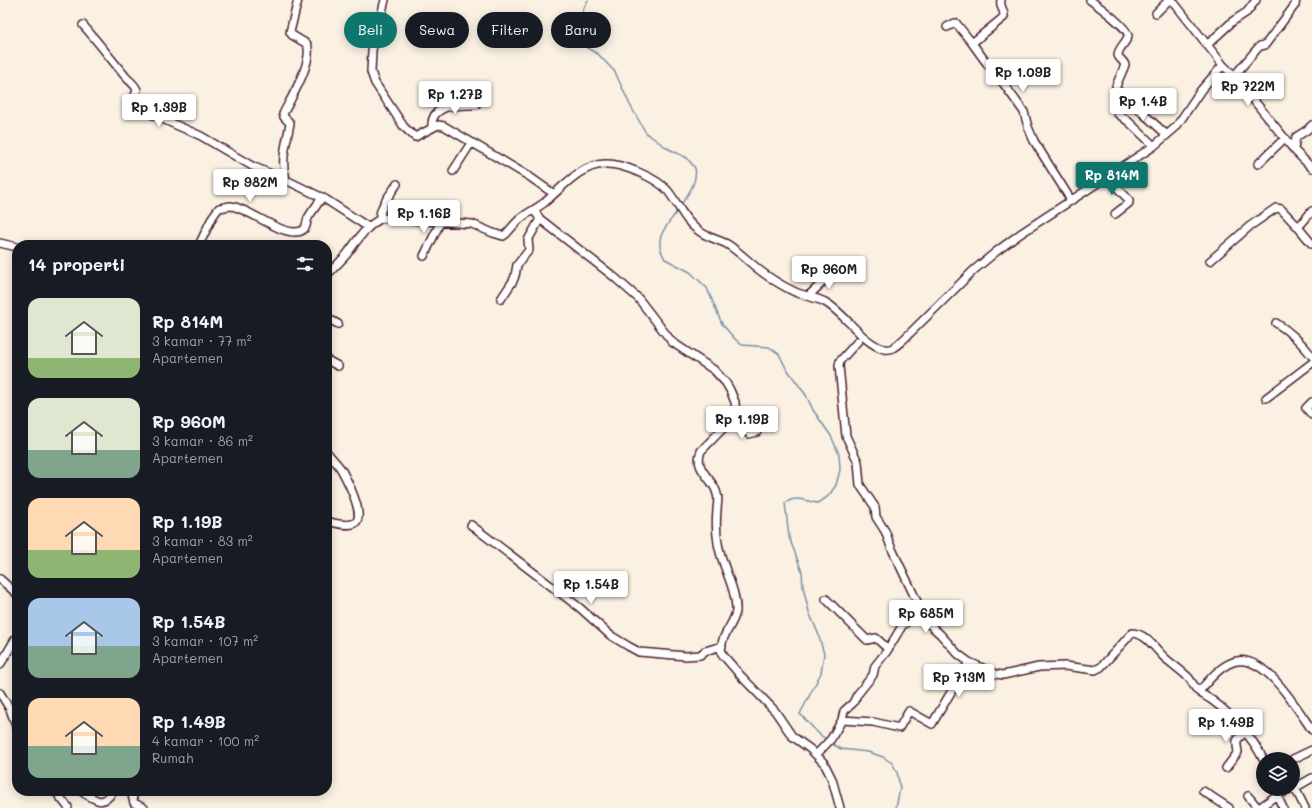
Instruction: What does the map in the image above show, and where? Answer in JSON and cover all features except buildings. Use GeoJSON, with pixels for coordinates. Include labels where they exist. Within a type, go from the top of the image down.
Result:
{"type":"FeatureCollection","features":[{"type":"Feature","properties":{"kind":"street"},"geometry":{"type":"LineString","coordinates":[[286,180],[284,162],[285,144],[290,123],[284,118],[284,114],[300,82],[305,69],[309,50],[308,44],[292,35],[290,32],[298,0]]}},
{"type":"Feature","properties":{"kind":"street"},"geometry":{"type":"LineString","coordinates":[[386,0],[372,50],[371,72],[375,83],[404,127],[415,138],[438,125],[444,126],[530,177],[554,194]]}},
{"type":"Feature","properties":{"kind":"street"},"geometry":{"type":"LineString","coordinates":[[972,43],[1004,17],[1001,0]]}},
{"type":"Feature","properties":{"kind":"street"},"geometry":{"type":"LineString","coordinates":[[1090,0],[1123,26],[1128,33],[1128,36],[1118,53],[1125,65],[1116,89],[1167,135]]}},
{"type":"Feature","properties":{"kind":"street"},"geometry":{"type":"LineString","coordinates":[[1156,13],[1168,0]]}},
{"type":"Feature","properties":{"kind":"street"},"geometry":{"type":"LineString","coordinates":[[1172,0],[1223,65],[1312,168]]}},
{"type":"Feature","properties":{"kind":"street"},"geometry":{"type":"LineString","coordinates":[[1207,45],[1233,21],[1247,12],[1256,0]]}},
{"type":"Feature","properties":{"kind":"street"},"geometry":{"type":"LineString","coordinates":[[1234,76],[1256,49],[1265,45],[1295,5],[1296,0]]}},
{"type":"Feature","properties":{"kind":"street"},"geometry":{"type":"LineString","coordinates":[[947,27],[956,23],[1024,112],[1030,133],[1070,200]]}},
{"type":"Feature","properties":{"kind":"street"},"geometry":{"type":"LineString","coordinates":[[83,25],[136,87],[137,92],[133,101],[133,106],[202,136],[252,166],[322,197],[368,228]]}},
{"type":"Feature","properties":{"kind":"street"},"geometry":{"type":"LineString","coordinates":[[332,270],[368,228],[380,219],[388,217],[472,224],[503,236],[521,218],[534,210],[583,170],[589,167],[614,164],[631,170],[663,186],[673,198],[681,213],[702,233],[727,244],[772,279],[794,292],[825,302],[876,346],[889,350],[904,339],[974,270],[997,251],[1070,200],[1154,146],[1167,135],[1176,127],[1201,90],[1223,65]]}},
{"type":"Feature","properties":{"kind":"street"},"geometry":{"type":"LineString","coordinates":[[432,128],[434,117],[442,110],[451,106],[476,106]]}},
{"type":"Feature","properties":{"kind":"street"},"geometry":{"type":"LineString","coordinates":[[1117,113],[1154,146]]}},
{"type":"Feature","properties":{"kind":"street"},"geometry":{"type":"LineString","coordinates":[[1294,149],[1296,137],[1307,130],[1312,124]]}},
{"type":"Feature","properties":{"kind":"street"},"geometry":{"type":"LineString","coordinates":[[1258,164],[1285,138]]}},
{"type":"Feature","properties":{"kind":"street"},"geometry":{"type":"LineString","coordinates":[[453,171],[471,143]]}},
{"type":"Feature","properties":{"kind":"street"},"geometry":{"type":"LineString","coordinates":[[1107,177],[1129,200],[1129,203],[1115,214]]}},
{"type":"Feature","properties":{"kind":"street"},"geometry":{"type":"LineString","coordinates":[[380,219],[381,211],[397,184]]}},
{"type":"Feature","properties":{"kind":"street"},"geometry":{"type":"LineString","coordinates":[[201,240],[213,216],[219,208],[231,206],[274,226],[289,231],[301,231],[306,227],[307,219],[322,197]]}},
{"type":"Feature","properties":{"kind":"street"},"geometry":{"type":"LineString","coordinates":[[1210,261],[1250,226],[1276,208],[1281,209],[1312,244]]}},
{"type":"Feature","properties":{"kind":"street"},"geometry":{"type":"LineString","coordinates":[[534,210],[540,219],[613,276],[638,298],[672,342],[714,370],[726,383],[735,402],[737,412],[733,419],[701,451],[699,457],[702,469],[717,493],[716,523],[718,543],[721,558],[734,595],[736,612],[723,640],[722,654],[776,711],[792,736],[824,763],[830,774],[840,808]]}},
{"type":"Feature","properties":{"kind":"street"},"geometry":{"type":"LineString","coordinates":[[1297,226],[1301,224],[1312,211]]}},
{"type":"Feature","properties":{"kind":"street"},"geometry":{"type":"LineString","coordinates":[[501,299],[515,276],[517,265],[529,250],[528,240],[540,219]]}},
{"type":"Feature","properties":{"kind":"street"},"geometry":{"type":"LineString","coordinates":[[424,256],[442,221]]}},
{"type":"Feature","properties":{"kind":"street"},"geometry":{"type":"LineString","coordinates":[[0,243],[12,246]]}},
{"type":"Feature","properties":{"kind":"street"},"geometry":{"type":"LineString","coordinates":[[808,296],[821,284],[822,280],[820,277],[829,267]]}},
{"type":"Feature","properties":{"kind":"street"},"geometry":{"type":"LineString","coordinates":[[332,321],[338,324]]}},
{"type":"Feature","properties":{"kind":"street"},"geometry":{"type":"LineString","coordinates":[[1276,323],[1299,339],[1312,356]]}},
{"type":"Feature","properties":{"kind":"street"},"geometry":{"type":"LineString","coordinates":[[858,341],[840,361],[839,366],[846,436],[858,462],[860,485],[875,507],[876,518],[885,531],[921,610],[930,625],[958,654],[969,662],[996,674],[1003,675],[1039,667],[1065,666],[1095,670],[1101,667],[1134,632],[1148,640],[1164,658],[1190,679],[1199,692],[1223,710],[1246,732],[1259,752]]}},
{"type":"Feature","properties":{"kind":"street"},"geometry":{"type":"LineString","coordinates":[[332,363],[338,366]]}},
{"type":"Feature","properties":{"kind":"street"},"geometry":{"type":"LineString","coordinates":[[1266,398],[1312,363]]}},
{"type":"Feature","properties":{"kind":"street"},"geometry":{"type":"LineString","coordinates":[[1312,402],[1306,408],[1312,415]]}},
{"type":"Feature","properties":{"kind":"street"},"geometry":{"type":"LineString","coordinates":[[733,419],[749,434],[757,432]]}},
{"type":"Feature","properties":{"kind":"street"},"geometry":{"type":"LineString","coordinates":[[332,459],[348,482],[359,517],[356,522],[352,524],[332,522]]}},
{"type":"Feature","properties":{"kind":"street"},"geometry":{"type":"LineString","coordinates":[[471,525],[580,608],[610,635],[639,652],[686,656],[700,655],[705,651],[722,646]]}},
{"type":"Feature","properties":{"kind":"street"},"geometry":{"type":"LineString","coordinates":[[0,579],[12,590]]}},
{"type":"Feature","properties":{"kind":"street"},"geometry":{"type":"LineString","coordinates":[[826,599],[867,640],[876,638],[888,649]]}},
{"type":"Feature","properties":{"kind":"street"},"geometry":{"type":"LineString","coordinates":[[816,755],[831,739],[842,720],[844,711],[853,703],[857,695],[873,675],[875,666],[888,649],[902,626],[921,610]]}},
{"type":"Feature","properties":{"kind":"street"},"geometry":{"type":"LineString","coordinates":[[0,665],[12,645]]}},
{"type":"Feature","properties":{"kind":"street"},"geometry":{"type":"LineString","coordinates":[[1199,692],[1211,678],[1226,666],[1234,662],[1243,660],[1256,664],[1277,682],[1312,730]]}},
{"type":"Feature","properties":{"kind":"street"},"geometry":{"type":"LineString","coordinates":[[842,720],[873,722],[899,728],[909,711],[932,724],[969,662]]}},
{"type":"Feature","properties":{"kind":"street"},"geometry":{"type":"LineString","coordinates":[[0,693],[12,715]]}},
{"type":"Feature","properties":{"kind":"street"},"geometry":{"type":"LineString","coordinates":[[1226,768],[1238,752],[1236,743],[1237,740],[1246,732]]}},
{"type":"Feature","properties":{"kind":"street"},"geometry":{"type":"LineString","coordinates":[[1300,756],[1312,750]]}},
{"type":"Feature","properties":{"kind":"street"},"geometry":{"type":"LineString","coordinates":[[1300,785],[1312,778]]}},
{"type":"Feature","properties":{"kind":"street"},"geometry":{"type":"LineString","coordinates":[[1203,791],[1229,808]]}},
{"type":"Feature","properties":{"kind":"street"},"geometry":{"type":"LineString","coordinates":[[59,796],[68,807]]}},
{"type":"Feature","properties":{"kind":"street"},"geometry":{"type":"LineString","coordinates":[[88,796],[101,802],[106,800],[109,796]]}},
{"type":"Feature","properties":{"kind":"street"},"geometry":{"type":"LineString","coordinates":[[132,796],[134,803],[144,808]]}},
{"type":"Feature","properties":{"kind":"street"},"geometry":{"type":"LineString","coordinates":[[1248,796],[1259,808],[1272,796]]}},
{"type":"Feature","properties":{"kind":"street"},"geometry":{"type":"LineString","coordinates":[[1278,796],[1283,808]]}},
{"type":"Feature","properties":{"kind":"street"},"geometry":{"type":"LineString","coordinates":[[1298,796],[1305,808]]}},
{"type":"Feature","properties":{"kind":"waterway"},"geometry":{"type":"LineString","coordinates":[[588,0],[583,10],[579,25],[587,48],[598,54],[615,72],[630,105],[646,133],[667,148],[687,158],[695,168],[696,173],[694,183],[681,205]]}},
{"type":"Feature","properties":{"kind":"waterway"},"geometry":{"type":"LineString","coordinates":[[678,210],[665,228],[660,239],[661,251],[665,259],[690,272],[707,288],[722,324],[742,345],[769,347],[779,354],[786,368],[806,395],[813,410],[831,436],[839,454],[840,470],[836,485],[826,498],[817,503],[797,499],[793,499],[785,503],[789,537],[802,572],[803,587],[809,612],[818,633],[824,654],[821,673],[800,714],[820,735],[826,739]]}},
{"type":"Feature","properties":{"kind":"waterway"},"geometry":{"type":"LineString","coordinates":[[831,743],[841,749],[868,752],[883,757],[892,763],[897,772],[900,788],[896,808]]}}]}
